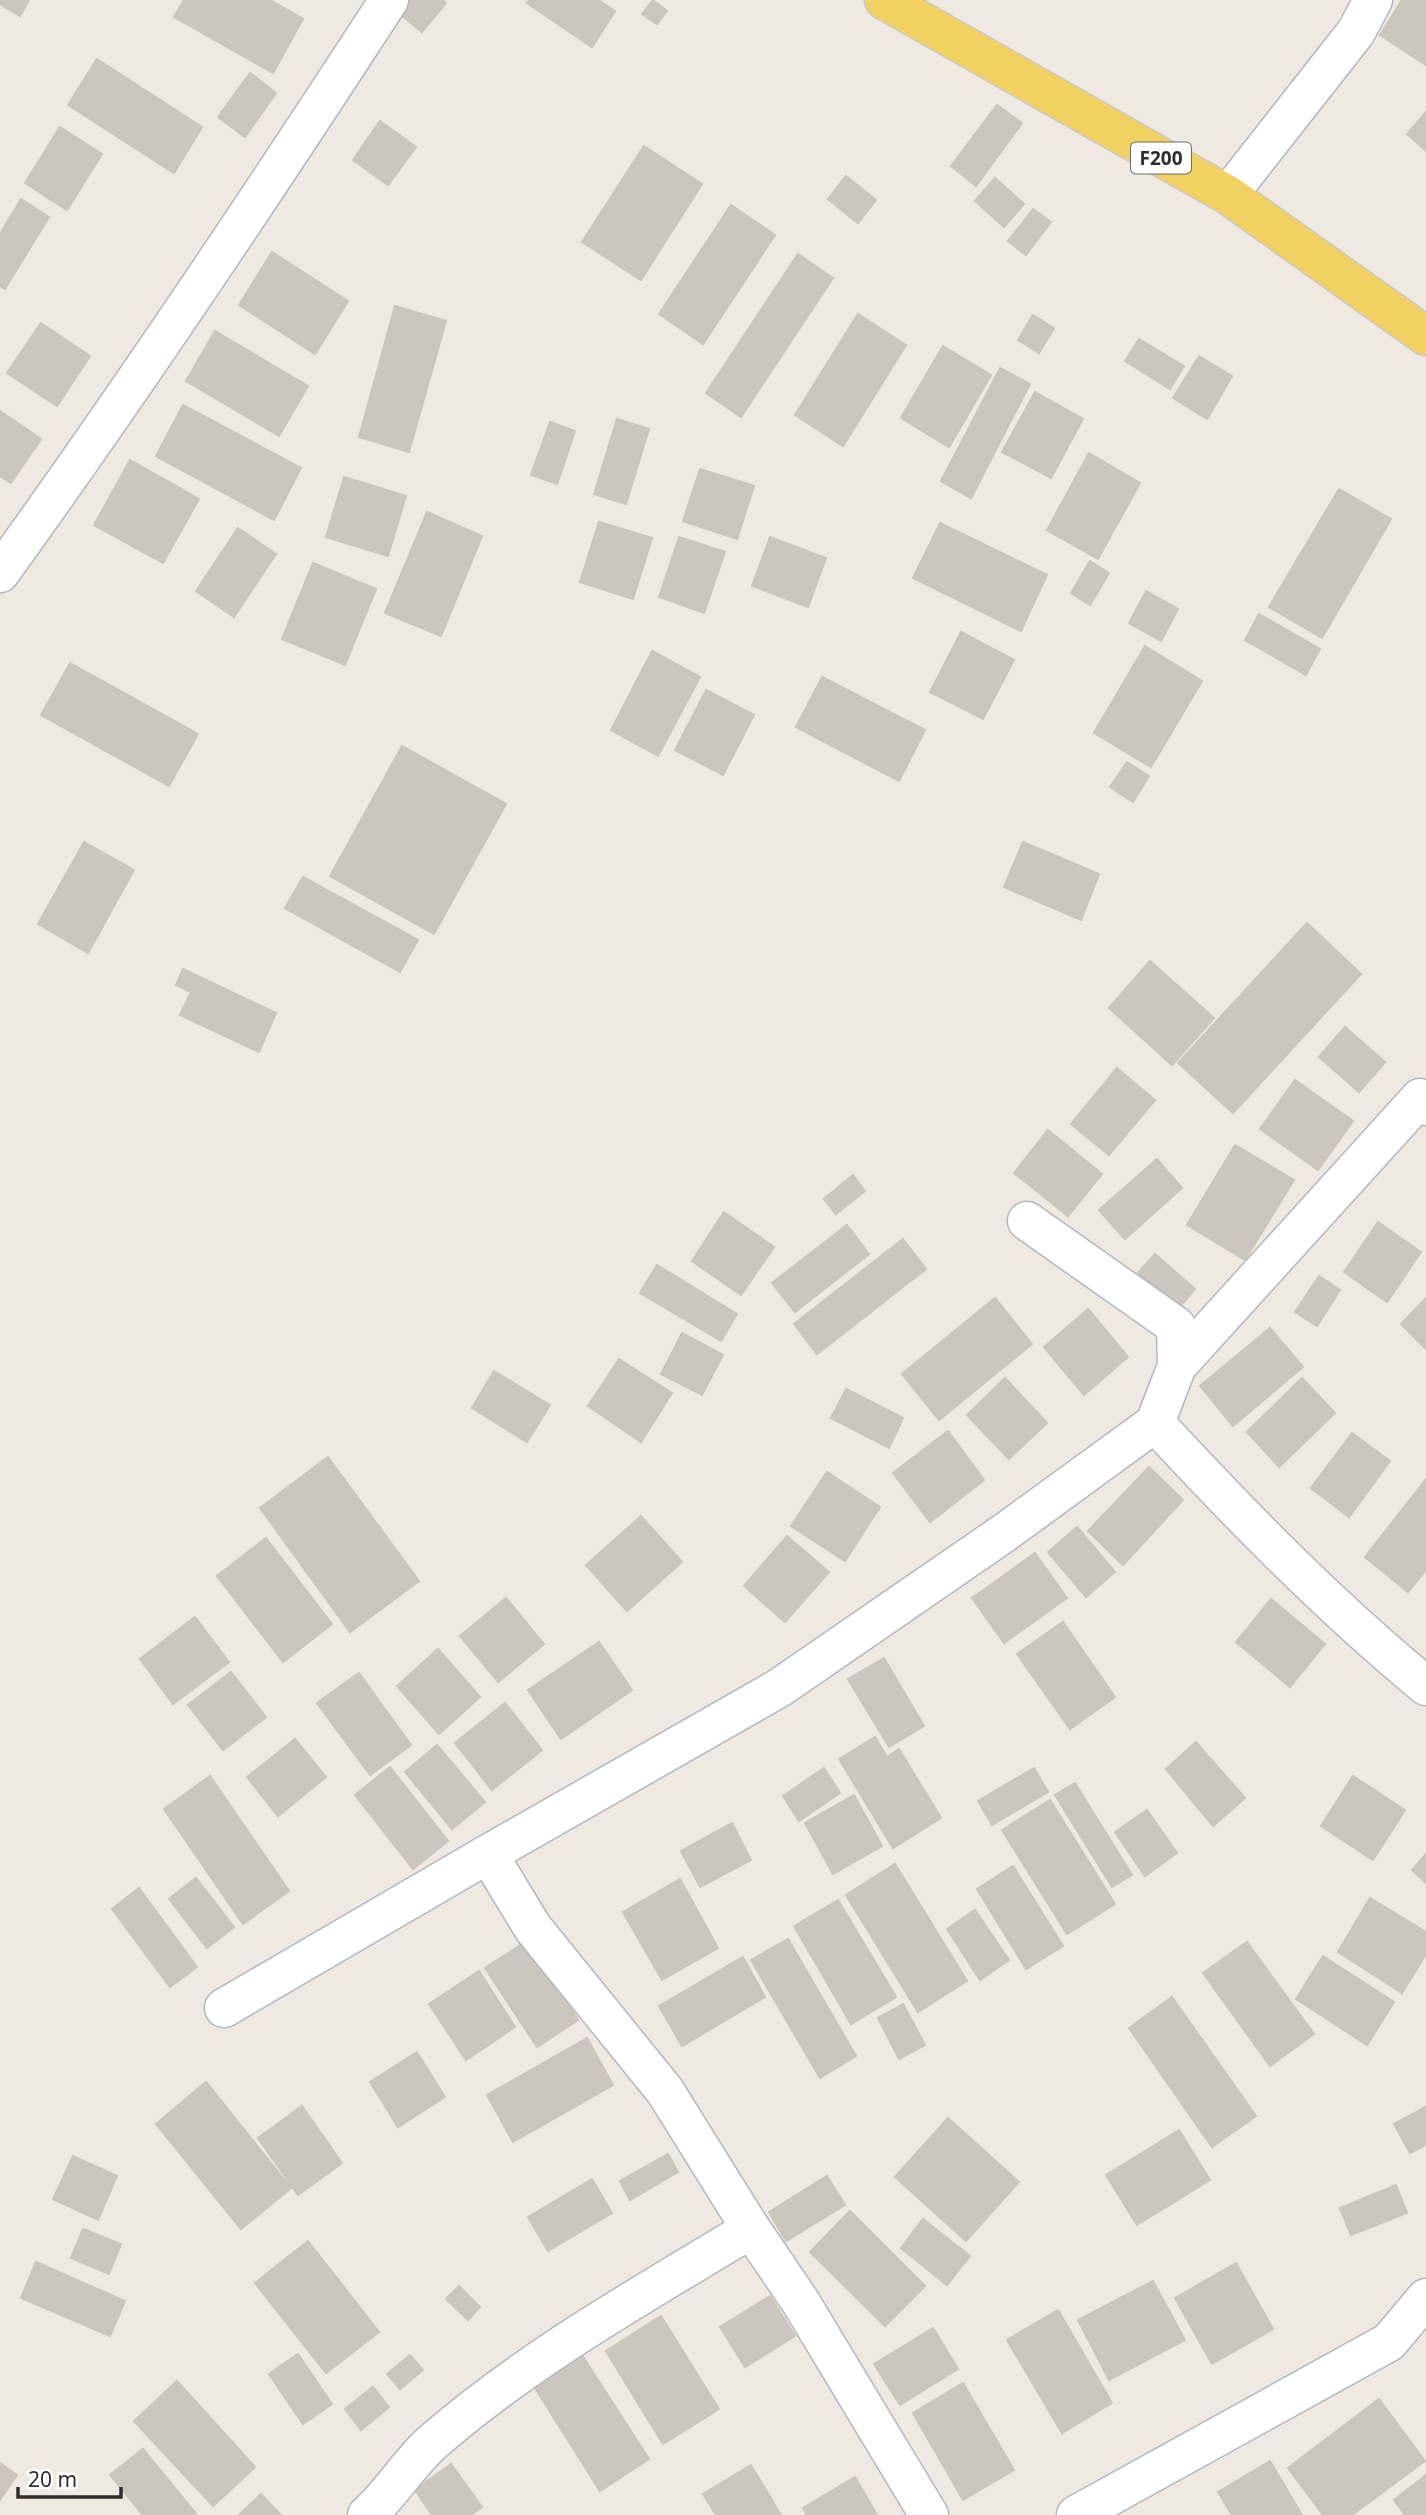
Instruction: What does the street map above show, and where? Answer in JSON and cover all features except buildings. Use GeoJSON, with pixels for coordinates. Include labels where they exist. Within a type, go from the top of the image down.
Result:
{"type":"FeatureCollection","features":[{"type":"Feature","properties":{"kind":"main road","name":"F200"},"geometry":{"type":"LineString","coordinates":[[884,0],[1228,195],[1426,336]]}},
{"type":"Feature","properties":{"kind":"street"},"geometry":{"type":"LineString","coordinates":[[0,573],[103,430],[249,216],[388,0]]}},
{"type":"Feature","properties":{"kind":"street"},"geometry":{"type":"LineString","coordinates":[[1228,195],[1356,32],[1373,0]]}},
{"type":"Feature","properties":{"kind":"street"},"geometry":{"type":"LineString","coordinates":[[224,2008],[779,1688],[1004,1533],[1155,1423],[1177,1366],[1420,1098],[1426,1105]]}},
{"type":"Feature","properties":{"kind":"street"},"geometry":{"type":"LineString","coordinates":[[1027,1221],[1176,1326],[1177,1366]]}},
{"type":"Feature","properties":{"kind":"street"},"geometry":{"type":"LineString","coordinates":[[1155,1423],[1233,1508],[1356,1628],[1426,1686]]}},
{"type":"Feature","properties":{"kind":"street"},"geometry":{"type":"LineString","coordinates":[[488,1854],[533,1928],[665,2091],[751,2229],[800,2301],[929,2515]]}},
{"type":"Feature","properties":{"kind":"street"},"geometry":{"type":"LineString","coordinates":[[367,2515],[432,2441],[504,2385],[553,2350],[751,2229]]}},
{"type":"Feature","properties":{"kind":"street"},"geometry":{"type":"LineString","coordinates":[[1076,2515],[1389,2342],[1426,2298]]}}]}
